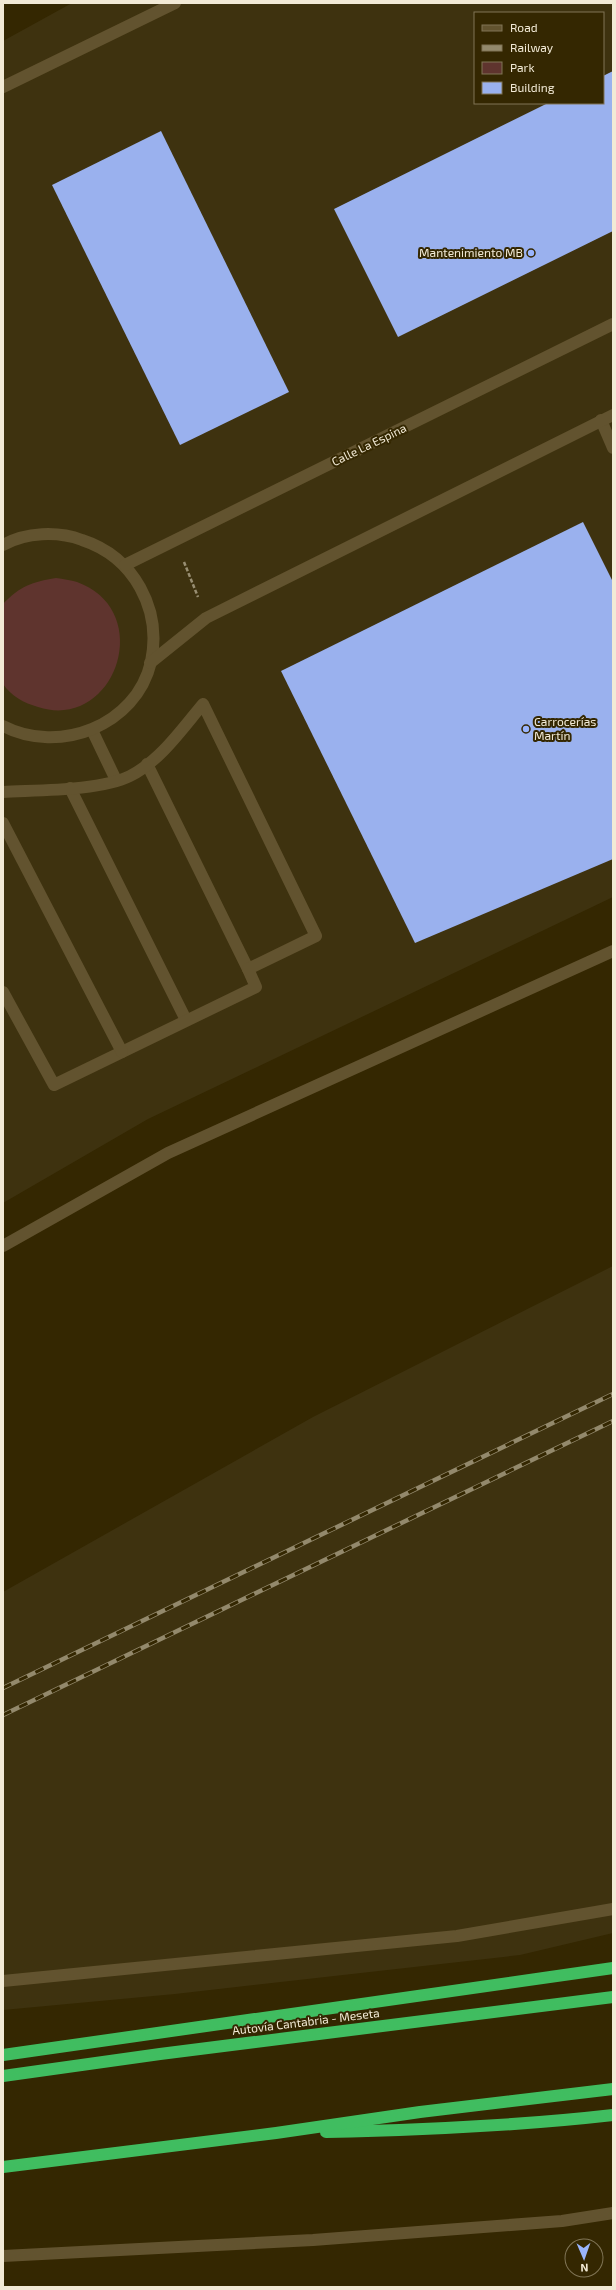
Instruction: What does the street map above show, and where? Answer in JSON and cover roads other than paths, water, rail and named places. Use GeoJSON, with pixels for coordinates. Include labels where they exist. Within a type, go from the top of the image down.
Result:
{"type":"FeatureCollection","features":[{"type":"Feature","properties":{"kind":"highway"},"geometry":{"type":"LineString","coordinates":[[3,2055],[613,1968]]}},
{"type":"Feature","properties":{"kind":"highway","name":"Autovía Cantabria - Meseta"},"geometry":{"type":"LineString","coordinates":[[3,2076],[160,2054],[613,1997]]}},
{"type":"Feature","properties":{"kind":"highway"},"geometry":{"type":"LineString","coordinates":[[3,2167],[276,2133],[420,2112],[613,2089]]}},
{"type":"Feature","properties":{"kind":"highway"},"geometry":{"type":"LineString","coordinates":[[276,2133],[430,2130],[508,2125],[613,2115]]}},
{"type":"Feature","properties":{"kind":"street"},"geometry":{"type":"LineString","coordinates":[[3,87],[175,3]]}},
{"type":"Feature","properties":{"kind":"street","name":"Calle La Espina"},"geometry":{"type":"LineString","coordinates":[[125,565],[613,324]]}},
{"type":"Feature","properties":{"kind":"street"},"geometry":{"type":"LineString","coordinates":[[150,663],[206,618],[613,415]]}},
{"type":"Feature","properties":{"kind":"street"},"geometry":{"type":"LineString","coordinates":[[601,420],[613,448]]}},
{"type":"Feature","properties":{"kind":"street"},"geometry":{"type":"LineString","coordinates":[[3,726],[13,732],[40,738],[67,738],[92,730],[118,714],[138,690],[150,663],[154,632],[150,608],[140,584],[125,565],[99,545],[68,535],[36,534],[4,543]]}},
{"type":"Feature","properties":{"kind":"street"},"geometry":{"type":"LineString","coordinates":[[3,792],[93,786],[129,777],[147,764],[203,704],[316,936],[248,969]]}},
{"type":"Feature","properties":{"kind":"street"},"geometry":{"type":"LineString","coordinates":[[92,730],[116,780]]}},
{"type":"Feature","properties":{"kind":"street"},"geometry":{"type":"LineString","coordinates":[[3,992],[54,1085],[256,987],[147,764]]}},
{"type":"Feature","properties":{"kind":"street"},"geometry":{"type":"LineString","coordinates":[[70,788],[186,1020]]}},
{"type":"Feature","properties":{"kind":"street"},"geometry":{"type":"LineString","coordinates":[[3,823],[122,1052]]}},
{"type":"Feature","properties":{"kind":"street"},"geometry":{"type":"LineString","coordinates":[[3,1246],[168,1153],[613,951]]}},
{"type":"Feature","properties":{"kind":"street"},"geometry":{"type":"LineString","coordinates":[[3,1981],[456,1936],[613,1909]]}},
{"type":"Feature","properties":{"kind":"street"},"geometry":{"type":"LineString","coordinates":[[3,2256],[313,2240],[562,2221],[613,2213]]}},
{"type":"Feature","properties":{"kind":"railway"},"geometry":{"type":"LineString","coordinates":[[3,1688],[613,1394]]}},
{"type":"Feature","properties":{"kind":"railway"},"geometry":{"type":"LineString","coordinates":[[3,1715],[613,1421]]}},
{"type":"Feature","properties":{"kind":"place","name":"Mantenimiento MB"},"geometry":{"type":"Point","coordinates":[531,253]}},
{"type":"Feature","properties":{"kind":"place","name":"Carrocerías Martín"},"geometry":{"type":"Point","coordinates":[526,729]}}]}
